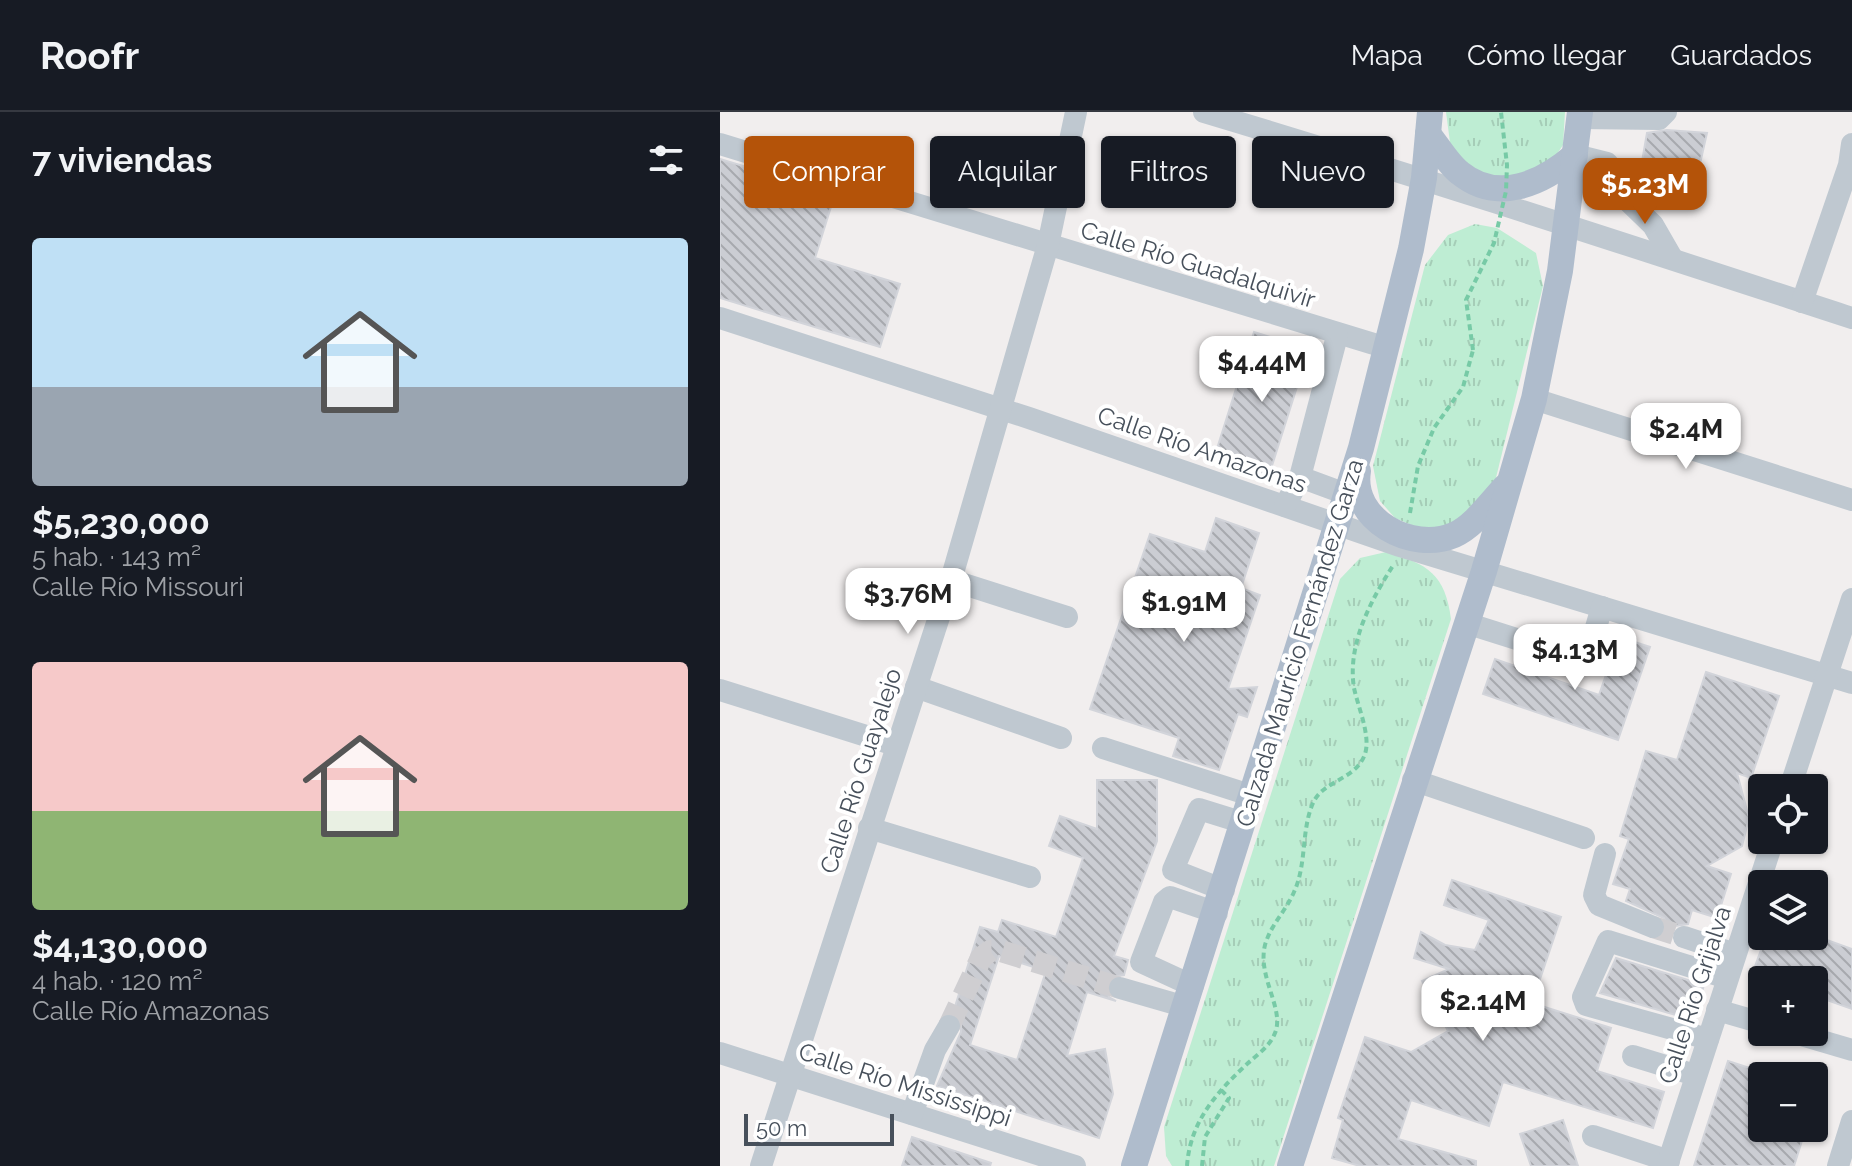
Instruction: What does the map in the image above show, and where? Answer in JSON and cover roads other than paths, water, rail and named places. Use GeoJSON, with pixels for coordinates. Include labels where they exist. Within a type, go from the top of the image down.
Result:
{"type":"FeatureCollection","features":[{"type":"Feature","properties":{"kind":"main road"},"geometry":{"type":"LineString","coordinates":[[1290,1166],[1413,780],[1484,571],[1534,399],[1566,226],[1579,115]]}},
{"type":"Feature","properties":{"kind":"main road","name":"Calzada Mauricio Fernández Garza"},"geometry":{"type":"LineString","coordinates":[[1134,1166],[1220,902],[1361,448],[1387,348],[1424,178],[1429,123]]}},
{"type":"Feature","properties":{"kind":"main road"},"geometry":{"type":"LineString","coordinates":[[1429,123],[1459,173],[1475,182],[1508,189],[1539,182],[1575,155]]}},
{"type":"Feature","properties":{"kind":"main road"},"geometry":{"type":"LineString","coordinates":[[1361,448],[1356,483],[1360,501],[1402,541],[1453,535],[1468,526],[1508,484]]}},
{"type":"Feature","properties":{"kind":"street","name":"Calle Río Guayalejo"},"geometry":{"type":"LineString","coordinates":[[761,1166],[951,580],[1048,245],[1076,112]]}},
{"type":"Feature","properties":{"kind":"street"},"geometry":{"type":"LineString","coordinates":[[1204,112],[1424,178],[1852,318]]}},
{"type":"Feature","properties":{"kind":"street"},"geometry":{"type":"LineString","coordinates":[[1579,115],[1659,119],[1666,112]]}},
{"type":"Feature","properties":{"kind":"street","name":"Calle Río Guadalquivir"},"geometry":{"type":"LineString","coordinates":[[720,144],[1337,336],[1387,348]]}},
{"type":"Feature","properties":{"kind":"street"},"geometry":{"type":"LineString","coordinates":[[1575,155],[1607,163],[1614,171],[1622,195],[1653,225],[1672,258]]}},
{"type":"Feature","properties":{"kind":"street"},"geometry":{"type":"LineString","coordinates":[[1802,302],[1851,158]]}},
{"type":"Feature","properties":{"kind":"street","name":"Calle Río Amazonas"},"geometry":{"type":"LineString","coordinates":[[720,318],[1002,409],[1338,526],[1402,541],[1484,571],[1852,683]]}},
{"type":"Feature","properties":{"kind":"street"},"geometry":{"type":"LineString","coordinates":[[1285,506],[1300,477],[1337,336]]}},
{"type":"Feature","properties":{"kind":"street"},"geometry":{"type":"LineString","coordinates":[[1534,399],[1852,500]]}},
{"type":"Feature","properties":{"kind":"street"},"geometry":{"type":"LineString","coordinates":[[1300,477],[1346,494]]}},
{"type":"Feature","properties":{"kind":"street"},"geometry":{"type":"LineString","coordinates":[[951,580],[1067,617]]}},
{"type":"Feature","properties":{"kind":"street"},"geometry":{"type":"LineString","coordinates":[[1795,774],[1852,599]]}},
{"type":"Feature","properties":{"kind":"street"},"geometry":{"type":"LineString","coordinates":[[1466,623],[1586,661],[1602,607]]}},
{"type":"Feature","properties":{"kind":"street"},"geometry":{"type":"LineString","coordinates":[[916,687],[1061,738]]}},
{"type":"Feature","properties":{"kind":"street"},"geometry":{"type":"LineString","coordinates":[[720,690],[895,745]]}},
{"type":"Feature","properties":{"kind":"street"},"geometry":{"type":"LineString","coordinates":[[1103,748],[1253,796]]}},
{"type":"Feature","properties":{"kind":"street"},"geometry":{"type":"LineString","coordinates":[[1413,780],[1584,838]]}},
{"type":"Feature","properties":{"kind":"street"},"geometry":{"type":"LineString","coordinates":[[1220,902],[1173,870],[1199,809],[1244,823]]}},
{"type":"Feature","properties":{"kind":"street"},"geometry":{"type":"LineString","coordinates":[[869,828],[1030,877]]}},
{"type":"Feature","properties":{"kind":"street"},"geometry":{"type":"LineString","coordinates":[[1605,854],[1594,895],[1599,905],[1653,927]]}},
{"type":"Feature","properties":{"kind":"street","name":"Calle Río Grijalva"},"geometry":{"type":"LineString","coordinates":[[1668,1163],[1768,854]]}},
{"type":"Feature","properties":{"kind":"street"},"geometry":{"type":"LineString","coordinates":[[1189,996],[1141,962],[1164,902],[1170,897],[1220,902]]}},
{"type":"Feature","properties":{"kind":"street"},"geometry":{"type":"LineString","coordinates":[[1684,937],[1735,954]]}},
{"type":"Feature","properties":{"kind":"street"},"geometry":{"type":"LineString","coordinates":[[1708,1039],[1586,1005],[1583,997],[1608,941],[1727,978]]}},
{"type":"Feature","properties":{"kind":"street"},"geometry":{"type":"LineString","coordinates":[[1120,988],[1189,996]]}},
{"type":"Feature","properties":{"kind":"street"},"geometry":{"type":"LineString","coordinates":[[1717,1010],[1748,1019]]}},
{"type":"Feature","properties":{"kind":"street"},"geometry":{"type":"LineString","coordinates":[[912,1114],[935,1050],[949,1026]]}},
{"type":"Feature","properties":{"kind":"street"},"geometry":{"type":"LineString","coordinates":[[1828,1043],[1852,1050]]}},
{"type":"Feature","properties":{"kind":"street","name":"Calle Río Mississippi"},"geometry":{"type":"LineString","coordinates":[[720,1053],[912,1114],[1034,1160],[1075,1166]]}},
{"type":"Feature","properties":{"kind":"street"},"geometry":{"type":"LineString","coordinates":[[1633,1056],[1695,1075]]}},
{"type":"Feature","properties":{"kind":"street"},"geometry":{"type":"LineString","coordinates":[[1838,1166],[1852,1121]]}},
{"type":"Feature","properties":{"kind":"street"},"geometry":{"type":"LineString","coordinates":[[1593,1136],[1668,1163]]}},
{"type":"Feature","properties":{"kind":"tunnel"},"geometry":{"type":"LineString","coordinates":[[1653,927],[1684,937]]}},
{"type":"Feature","properties":{"kind":"tunnel"},"geometry":{"type":"LineString","coordinates":[[949,1026],[981,958],[990,951],[1001,951],[1120,988]]}}]}
